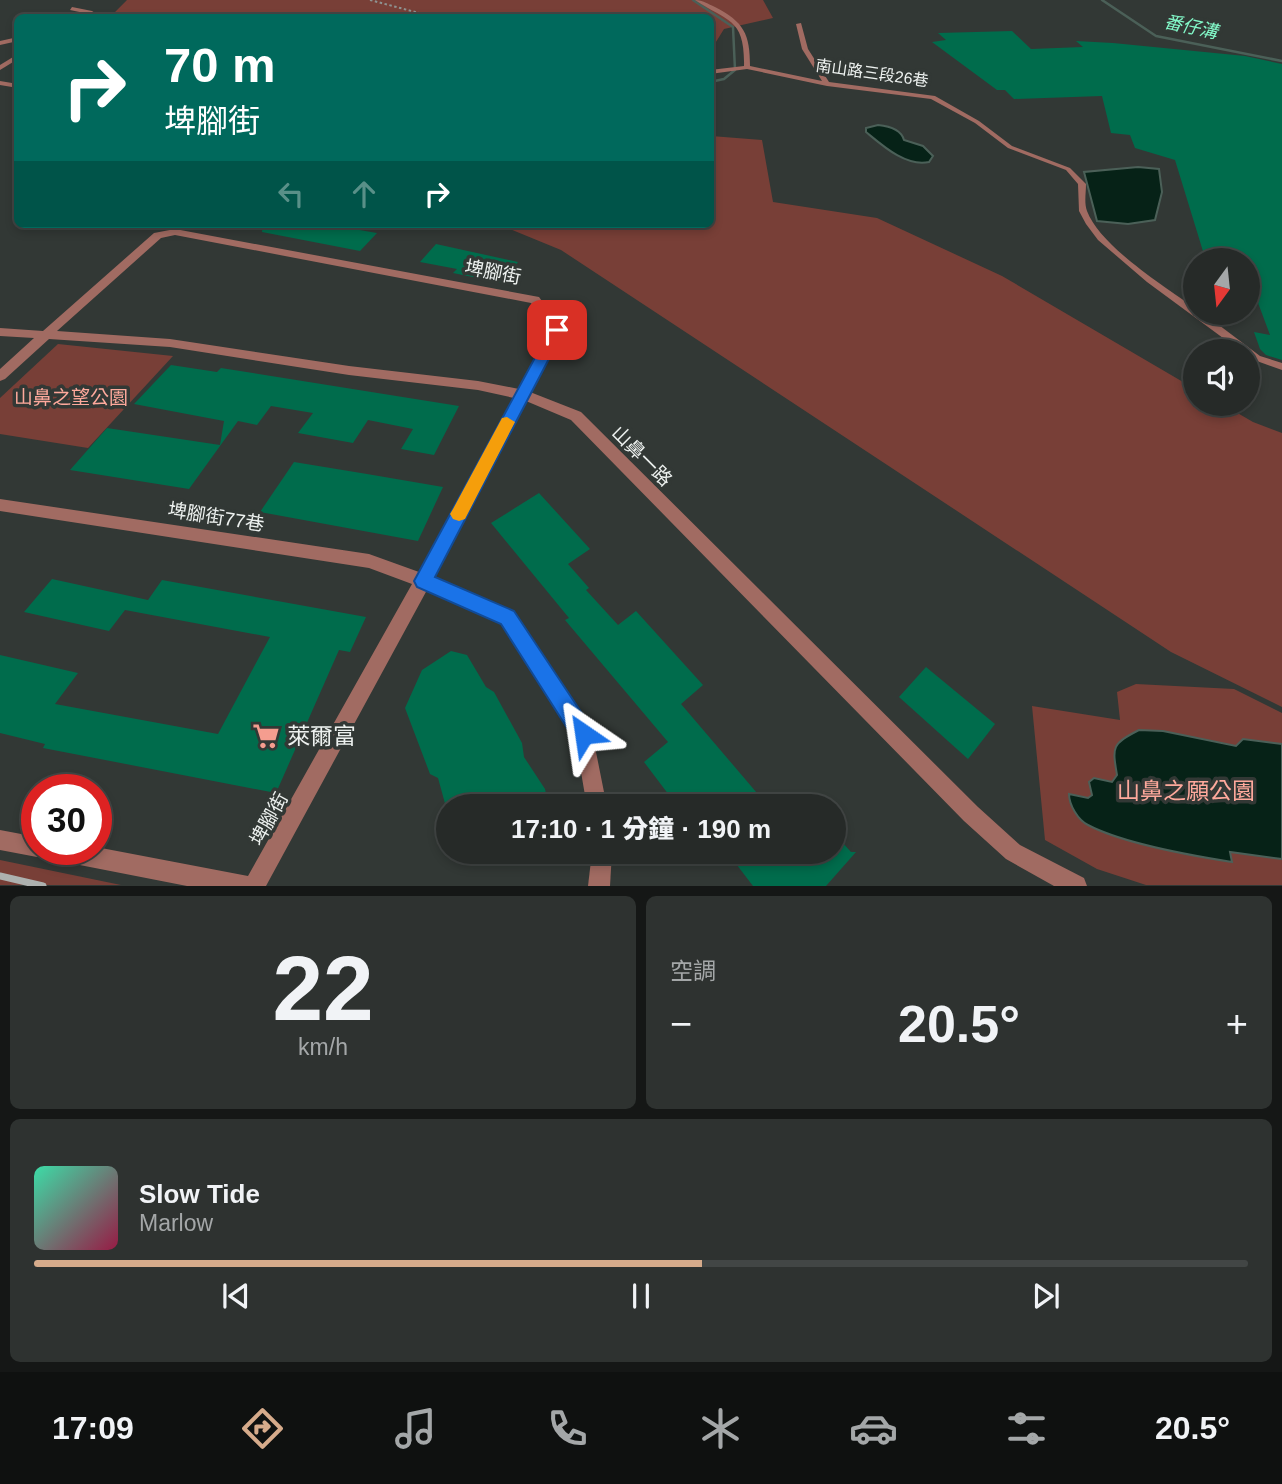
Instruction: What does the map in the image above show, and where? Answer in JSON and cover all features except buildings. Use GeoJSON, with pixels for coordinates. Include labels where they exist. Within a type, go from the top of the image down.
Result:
{"type":"FeatureCollection","features":[{"type":"Feature","properties":{"kind":"street","name":"埤腳街"},"geometry":{"type":"LineString","coordinates":[[0,376],[158,235],[174,232],[535,300],[557,330],[423,581],[254,886]]}},
{"type":"Feature","properties":{"kind":"street","name":"山鼻一路"},"geometry":{"type":"LineString","coordinates":[[0,332],[170,343],[375,374],[440,379],[545,401],[576,416],[971,814],[1013,852],[1076,886]]}},
{"type":"Feature","properties":{"kind":"street","name":"埤腳街77巷"},"geometry":{"type":"LineString","coordinates":[[0,505],[369,561],[508,618],[584,734],[595,794]]}},
{"type":"Feature","properties":{"kind":"street"},"geometry":{"type":"LineString","coordinates":[[0,840],[21,843]]}},
{"type":"Feature","properties":{"kind":"street"},"geometry":{"type":"LineString","coordinates":[[112,861],[247,886]]}},
{"type":"Feature","properties":{"kind":"street"},"geometry":{"type":"LineString","coordinates":[[599,886],[601,864]]}},
{"type":"Feature","properties":{"kind":"lane"},"geometry":{"type":"LineString","coordinates":[[697,0],[740,24],[744,32],[747,67]]}},
{"type":"Feature","properties":{"kind":"lane"},"geometry":{"type":"LineString","coordinates":[[72,9],[91,14]]}},
{"type":"Feature","properties":{"kind":"lane"},"geometry":{"type":"LineString","coordinates":[[799,24],[805,49],[827,84]]}},
{"type":"Feature","properties":{"kind":"lane","name":"南山路三段26巷"},"geometry":{"type":"LineString","coordinates":[[714,71],[747,67],[827,84],[933,97],[977,122],[1010,147],[1068,169],[1082,184],[1081,207],[1092,227],[1145,277],[1183,304]]}},
{"type":"Feature","properties":{"kind":"lane","name":"南山路三段26巷"},"geometry":{"type":"LineString","coordinates":[[1214,326],[1257,358],[1282,367]]}},
{"type":"Feature","properties":{"kind":"path"},"geometry":{"type":"LineString","coordinates":[[370,0],[419,13],[463,14]]}},
{"type":"Feature","properties":{"kind":"green space"},"geometry":{"type":"Polygon","coordinates":[[[127,0],[763,0],[773,18],[724,29],[714,45],[714,14],[113,14],[127,0]]]}},
{"type":"Feature","properties":{"kind":"green space"},"geometry":{"type":"Polygon","coordinates":[[[714,136],[762,140],[773,202],[877,218],[1002,276],[1183,382],[1183,416],[1243,416],[1282,433],[1282,707],[1171,652],[561,250],[508,228],[714,228],[714,136]]]}},
{"type":"Feature","properties":{"kind":"green space","name":"山鼻之望公園"},"geometry":{"type":"Polygon","coordinates":[[[58,344],[173,356],[88,448],[0,434],[0,398],[58,344]]]}},
{"type":"Feature","properties":{"kind":"green space","name":"山鼻之願公園"},"geometry":{"type":"Polygon","coordinates":[[[1136,684],[1234,689],[1282,713],[1282,885],[1146,885],[1097,869],[1045,840],[1032,706],[1120,720],[1117,692],[1136,684]]]}},
{"type":"Feature","properties":{"kind":"green space"},"geometry":{"type":"Polygon","coordinates":[[[0,860],[121,885],[0,885],[0,860]]]}},
{"type":"Feature","properties":{"kind":"shaded area"},"geometry":{"type":"Polygon","coordinates":[[[878,125],[890,127],[904,140],[923,146],[933,156],[929,162],[920,163],[895,154],[866,132],[866,128],[878,125]]]}},
{"type":"Feature","properties":{"kind":"shaded area"},"geometry":{"type":"Polygon","coordinates":[[[1138,167],[1159,169],[1162,192],[1155,220],[1128,224],[1097,221],[1084,172],[1138,167]]]}},
{"type":"Feature","properties":{"kind":"shaded area"},"geometry":{"type":"Polygon","coordinates":[[[1139,730],[1163,731],[1236,746],[1243,739],[1282,744],[1282,859],[1230,852],[1232,862],[1179,852],[1120,838],[1081,820],[1072,807],[1069,794],[1088,798],[1092,795],[1089,782],[1094,778],[1112,782],[1117,775],[1116,747],[1123,739],[1139,730]]]}},
{"type":"Feature","properties":{"kind":"waterway"},"geometry":{"type":"LineString","coordinates":[[693,0],[714,14]]}},
{"type":"Feature","properties":{"kind":"waterway","name":"番仔溝"},"geometry":{"type":"LineString","coordinates":[[1102,0],[1156,36],[1282,61]]}},
{"type":"Feature","properties":{"kind":"waterway"},"geometry":{"type":"LineString","coordinates":[[714,14],[733,27],[735,70],[724,79],[714,81]]}},
{"type":"Feature","properties":{"kind":"railway"},"geometry":{"type":"LineString","coordinates":[[0,876],[43,886]]}},
{"type":"Feature","properties":{"kind":"slow traffic"},"geometry":{"type":"LineString","coordinates":[[459,514],[507,422]]}},
{"type":"Feature","properties":{"kind":"place","name":"萊爾富"},"geometry":{"type":"Point","coordinates":[266,736]}},
{"type":"Feature","properties":{"kind":"route"},"geometry":{"type":"LineString","coordinates":[[557,330],[423,581],[508,618],[584,734]]}}]}
